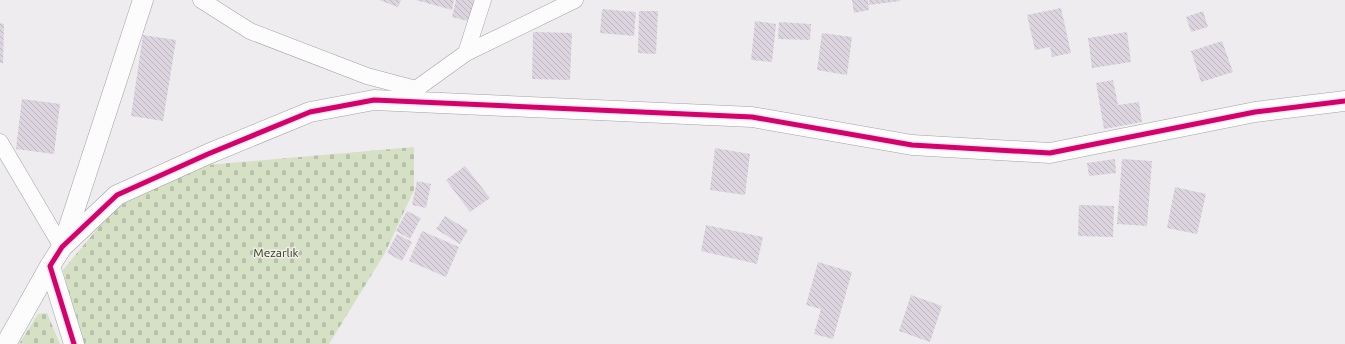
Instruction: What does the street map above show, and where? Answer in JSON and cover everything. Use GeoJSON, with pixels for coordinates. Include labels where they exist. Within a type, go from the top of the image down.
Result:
{"type":"FeatureCollection","features":[{"type":"Feature","properties":{"kind":"street"},"geometry":{"type":"LineString","coordinates":[[6,344],[62,247],[143,0]]}},
{"type":"Feature","properties":{"kind":"street"},"geometry":{"type":"LineString","coordinates":[[201,0],[250,31],[367,76],[416,89]]}},
{"type":"Feature","properties":{"kind":"street"},"geometry":{"type":"LineString","coordinates":[[466,54],[483,0]]}},
{"type":"Feature","properties":{"kind":"street"},"geometry":{"type":"LineString","coordinates":[[62,247],[117,195],[208,154],[310,112],[374,100],[416,89],[466,54],[575,0]]}},
{"type":"Feature","properties":{"kind":"street"},"geometry":{"type":"LineString","coordinates":[[374,100],[752,117],[912,145],[1050,153],[1255,112],[1345,101]]}},
{"type":"Feature","properties":{"kind":"street"},"geometry":{"type":"LineString","coordinates":[[0,142],[62,247]]}},
{"type":"Feature","properties":{"kind":"street"},"geometry":{"type":"LineString","coordinates":[[50,266],[74,344]]}},
{"type":"Feature","properties":{"kind":"green space","name":"Mezarlık"},"geometry":{"type":"Polygon","coordinates":[[[414,147],[414,190],[385,253],[329,344],[84,344],[75,323],[63,270],[113,210],[176,174],[207,165],[414,147]]]}},
{"type":"Feature","properties":{"kind":"green space"},"geometry":{"type":"Polygon","coordinates":[[[47,313],[60,344],[19,344],[38,314],[47,313]]]}},
{"type":"Feature","properties":{"kind":"building"},"geometry":{"type":"Polygon","coordinates":[[[379,0],[401,0],[398,7],[379,0]]]}},
{"type":"Feature","properties":{"kind":"building"},"geometry":{"type":"Polygon","coordinates":[[[416,0],[454,0],[452,10],[416,0]]]}},
{"type":"Feature","properties":{"kind":"building"},"geometry":{"type":"Polygon","coordinates":[[[456,0],[477,0],[472,22],[452,17],[456,0]]]}},
{"type":"Feature","properties":{"kind":"building"},"geometry":{"type":"Polygon","coordinates":[[[852,0],[868,0],[869,10],[854,13],[852,0]]]}},
{"type":"Feature","properties":{"kind":"building"},"geometry":{"type":"Polygon","coordinates":[[[869,0],[900,0],[900,1],[869,5],[869,0]]]}},
{"type":"Feature","properties":{"kind":"building"},"geometry":{"type":"Polygon","coordinates":[[[1061,8],[1071,53],[1052,57],[1050,47],[1035,50],[1027,15],[1061,8]]]}},
{"type":"Feature","properties":{"kind":"building"},"geometry":{"type":"Polygon","coordinates":[[[602,9],[636,12],[634,36],[600,33],[602,9]]]}},
{"type":"Feature","properties":{"kind":"building"},"geometry":{"type":"Polygon","coordinates":[[[639,11],[658,11],[656,54],[638,53],[639,11]]]}},
{"type":"Feature","properties":{"kind":"building"},"geometry":{"type":"Polygon","coordinates":[[[1203,11],[1208,27],[1191,32],[1186,17],[1203,11]]]}},
{"type":"Feature","properties":{"kind":"building"},"geometry":{"type":"Polygon","coordinates":[[[755,21],[776,24],[772,62],[751,60],[755,21]]]}},
{"type":"Feature","properties":{"kind":"building"},"geometry":{"type":"Polygon","coordinates":[[[779,22],[811,24],[810,40],[778,39],[779,22]]]}},
{"type":"Feature","properties":{"kind":"building"},"geometry":{"type":"Polygon","coordinates":[[[0,23],[4,24],[3,63],[0,63],[0,23]]]}},
{"type":"Feature","properties":{"kind":"building"},"geometry":{"type":"Polygon","coordinates":[[[533,32],[572,33],[570,80],[532,79],[533,32]]]}},
{"type":"Feature","properties":{"kind":"building"},"geometry":{"type":"Polygon","coordinates":[[[1127,32],[1131,62],[1092,68],[1088,38],[1127,32]]]}},
{"type":"Feature","properties":{"kind":"building"},"geometry":{"type":"Polygon","coordinates":[[[822,33],[852,37],[847,75],[817,70],[822,33]]]}},
{"type":"Feature","properties":{"kind":"building"},"geometry":{"type":"Polygon","coordinates":[[[143,35],[176,40],[163,121],[131,116],[143,35]]]}},
{"type":"Feature","properties":{"kind":"building"},"geometry":{"type":"Polygon","coordinates":[[[1222,41],[1233,72],[1201,82],[1191,51],[1222,41]]]}},
{"type":"Feature","properties":{"kind":"building"},"geometry":{"type":"Polygon","coordinates":[[[1113,80],[1118,105],[1139,102],[1142,122],[1104,129],[1096,83],[1113,80]]]}},
{"type":"Feature","properties":{"kind":"building"},"geometry":{"type":"Polygon","coordinates":[[[22,99],[60,104],[54,154],[16,149],[22,99]]]}},
{"type":"Feature","properties":{"kind":"building"},"geometry":{"type":"Polygon","coordinates":[[[715,148],[750,154],[745,195],[710,190],[715,148]]]}},
{"type":"Feature","properties":{"kind":"building"},"geometry":{"type":"Polygon","coordinates":[[[1115,159],[1116,173],[1089,176],[1087,163],[1115,159]]]}},
{"type":"Feature","properties":{"kind":"building"},"geometry":{"type":"Polygon","coordinates":[[[1122,159],[1152,161],[1147,226],[1117,224],[1122,159]]]}},
{"type":"Feature","properties":{"kind":"building"},"geometry":{"type":"Polygon","coordinates":[[[465,166],[490,198],[470,212],[446,180],[465,166]]]}},
{"type":"Feature","properties":{"kind":"building"},"geometry":{"type":"Polygon","coordinates":[[[417,181],[431,184],[426,208],[412,205],[417,181]]]}},
{"type":"Feature","properties":{"kind":"building"},"geometry":{"type":"Polygon","coordinates":[[[1175,187],[1206,194],[1197,234],[1167,228],[1175,187]]]}},
{"type":"Feature","properties":{"kind":"building"},"geometry":{"type":"Polygon","coordinates":[[[1079,205],[1114,206],[1113,237],[1078,236],[1079,205]]]}},
{"type":"Feature","properties":{"kind":"building"},"geometry":{"type":"Polygon","coordinates":[[[407,211],[421,218],[410,239],[396,231],[407,211]]]}},
{"type":"Feature","properties":{"kind":"building"},"geometry":{"type":"Polygon","coordinates":[[[445,216],[468,230],[460,244],[436,229],[445,216]]]}},
{"type":"Feature","properties":{"kind":"building"},"geometry":{"type":"Polygon","coordinates":[[[706,225],[763,237],[757,264],[701,251],[706,225]]]}},
{"type":"Feature","properties":{"kind":"building"},"geometry":{"type":"Polygon","coordinates":[[[422,231],[459,247],[446,277],[409,261],[422,231]]]}},
{"type":"Feature","properties":{"kind":"building"},"geometry":{"type":"Polygon","coordinates":[[[397,234],[412,242],[402,261],[387,253],[397,234]]]}},
{"type":"Feature","properties":{"kind":"building"},"geometry":{"type":"Polygon","coordinates":[[[818,262],[852,272],[833,339],[814,334],[821,309],[806,305],[818,262]]]}},
{"type":"Feature","properties":{"kind":"building"},"geometry":{"type":"Polygon","coordinates":[[[911,295],[942,306],[930,342],[899,331],[911,295]]]}},
{"type":"Feature","properties":{"kind":"cycle path"},"geometry":{"type":"LineString","coordinates":[[74,344],[50,266],[62,247],[117,195],[208,154],[310,112],[374,100],[752,117],[912,145],[1050,153],[1255,112],[1345,101]]}}]}
